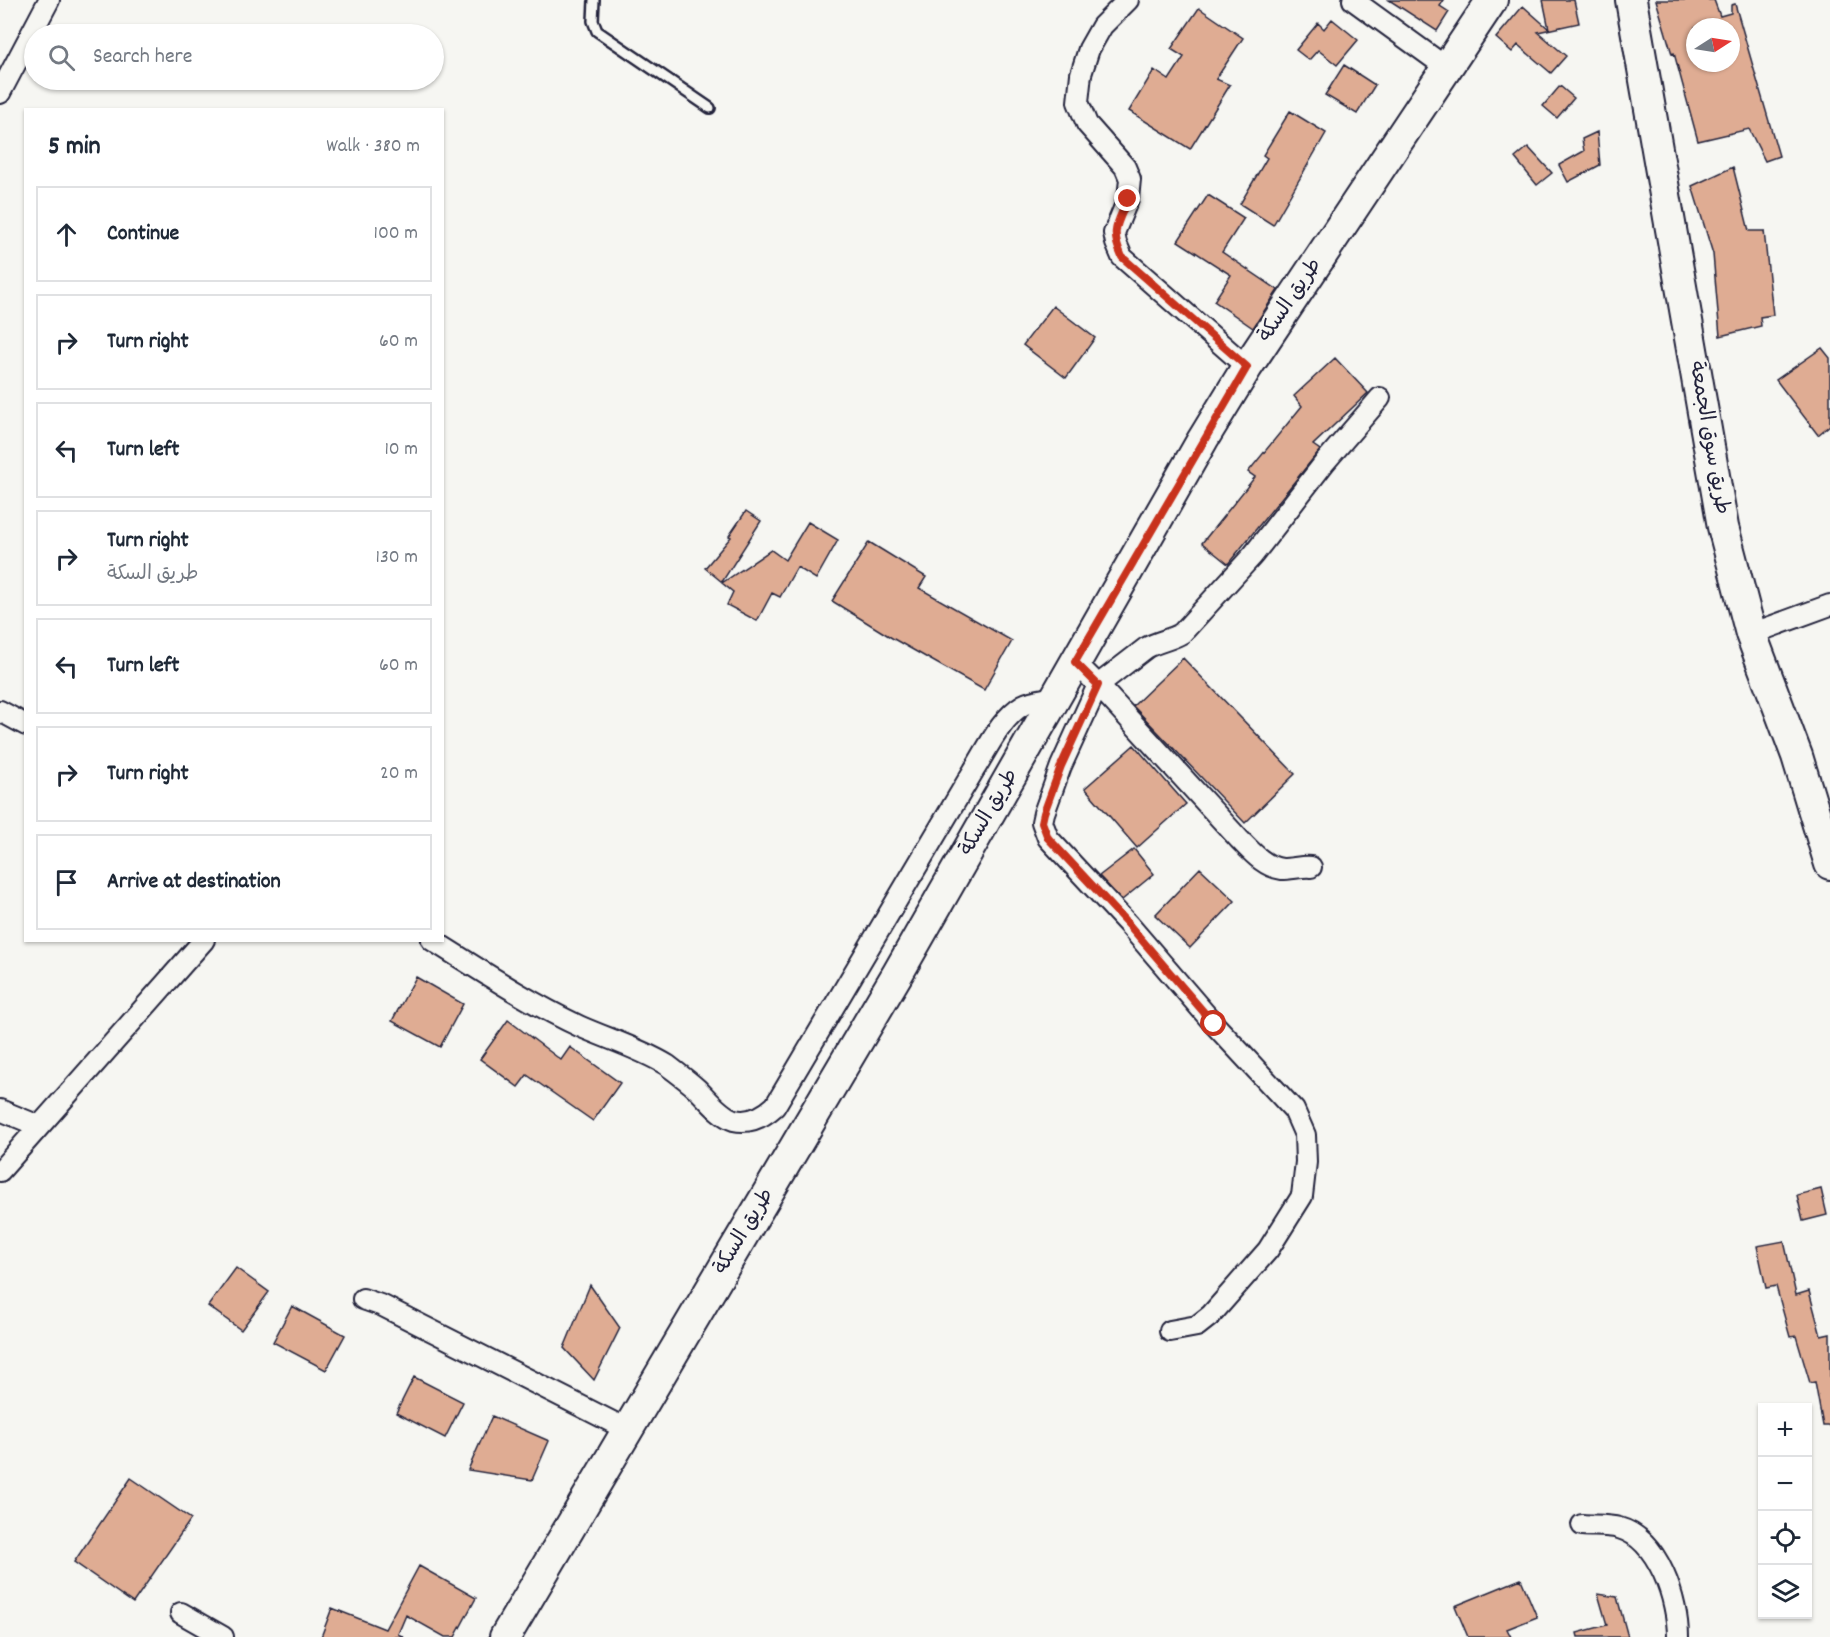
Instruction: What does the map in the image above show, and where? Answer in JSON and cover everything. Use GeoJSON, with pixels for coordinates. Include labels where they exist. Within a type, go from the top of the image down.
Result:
{"type":"FeatureCollection","features":[{"type":"Feature","properties":{"kind":"main road","name":"طريق السكة"},"geometry":{"type":"LineString","coordinates":[[505,1637],[898,973],[1075,662],[1247,367],[1492,0]]}},
{"type":"Feature","properties":{"kind":"main road","name":"طريق سوق الجمعة"},"geometry":{"type":"LineString","coordinates":[[1631,0],[1723,527],[1751,634],[1797,756],[1830,864]]}},
{"type":"Feature","properties":{"kind":"street"},"geometry":{"type":"LineString","coordinates":[[36,24],[49,0]]}},
{"type":"Feature","properties":{"kind":"street"},"geometry":{"type":"LineString","coordinates":[[1128,0],[1102,26],[1089,49],[1080,74],[1078,102],[1087,124],[1125,167],[1130,179],[1128,199],[1114,233],[1116,243],[1122,257],[1247,367]]}},
{"type":"Feature","properties":{"kind":"street"},"geometry":{"type":"LineString","coordinates":[[1353,0],[1447,68]]}},
{"type":"Feature","properties":{"kind":"street"},"geometry":{"type":"LineString","coordinates":[[0,93],[24,47]]}},
{"type":"Feature","properties":{"kind":"street"},"geometry":{"type":"LineString","coordinates":[[1170,1331],[1197,1326],[1211,1315],[1268,1250],[1302,1196],[1306,1162],[1305,1136],[1294,1110],[1048,838],[1042,822],[1044,813],[1061,766],[1098,685],[1154,643],[1174,639],[1182,633],[1253,555],[1324,462],[1380,398]]}},
{"type":"Feature","properties":{"kind":"street"},"geometry":{"type":"LineString","coordinates":[[1751,634],[1830,605]]}},
{"type":"Feature","properties":{"kind":"street"},"geometry":{"type":"LineString","coordinates":[[1075,662],[1258,858],[1270,866],[1283,869],[1311,867]]}},
{"type":"Feature","properties":{"kind":"street"},"geometry":{"type":"LineString","coordinates":[[435,942],[568,1020],[628,1045],[666,1065],[732,1119],[745,1122],[764,1116],[775,1106],[1002,726],[1025,704],[1056,697]]}},
{"type":"Feature","properties":{"kind":"street"},"geometry":{"type":"LineString","coordinates":[[0,711],[24,724]]}},
{"type":"Feature","properties":{"kind":"street"},"geometry":{"type":"LineString","coordinates":[[0,1171],[202,942]]}},
{"type":"Feature","properties":{"kind":"street"},"geometry":{"type":"LineString","coordinates":[[0,1110],[39,1126]]}},
{"type":"Feature","properties":{"kind":"street"},"geometry":{"type":"LineString","coordinates":[[363,1299],[383,1306],[628,1430]]}},
{"type":"Feature","properties":{"kind":"street"},"geometry":{"type":"LineString","coordinates":[[1582,1525],[1620,1528],[1649,1547],[1674,1600],[1678,1637]]}},
{"type":"Feature","properties":{"kind":"street"},"geometry":{"type":"LineString","coordinates":[[181,1613],[223,1637]]}},
{"type":"Feature","properties":{"kind":"lane"},"geometry":{"type":"LineString","coordinates":[[594,0],[593,21],[597,31],[710,108]]}},
{"type":"Feature","properties":{"kind":"building"},"geometry":{"type":"Polygon","coordinates":[[[1389,0],[1444,0],[1440,6],[1449,12],[1437,31],[1389,0]]]}},
{"type":"Feature","properties":{"kind":"building"},"geometry":{"type":"Polygon","coordinates":[[[1543,0],[1574,0],[1579,23],[1538,32],[1566,56],[1551,73],[1518,45],[1512,52],[1496,38],[1523,6],[1549,29],[1543,0]]]}},
{"type":"Feature","properties":{"kind":"building"},"geometry":{"type":"Polygon","coordinates":[[[1656,0],[1714,0],[1720,16],[1731,13],[1731,5],[1735,4],[1739,18],[1686,18],[1686,72],[1740,72],[1740,21],[1779,156],[1765,161],[1749,129],[1698,141],[1674,53],[1672,54],[1656,0]]]}},
{"type":"Feature","properties":{"kind":"building"},"geometry":{"type":"Polygon","coordinates":[[[1199,8],[1243,38],[1216,79],[1230,85],[1190,149],[1129,111],[1154,70],[1169,80],[1184,57],[1171,49],[1199,8]]]}},
{"type":"Feature","properties":{"kind":"building"},"geometry":{"type":"Polygon","coordinates":[[[1332,19],[1358,40],[1337,65],[1318,50],[1309,60],[1296,50],[1318,23],[1324,29],[1332,19]]]}},
{"type":"Feature","properties":{"kind":"building"},"geometry":{"type":"Polygon","coordinates":[[[1344,65],[1375,85],[1357,114],[1325,95],[1344,65]]]}},
{"type":"Feature","properties":{"kind":"building"},"geometry":{"type":"Polygon","coordinates":[[[1560,86],[1574,98],[1557,118],[1543,106],[1560,86]]]}},
{"type":"Feature","properties":{"kind":"building"},"geometry":{"type":"Polygon","coordinates":[[[1290,111],[1326,133],[1273,225],[1240,204],[1267,158],[1263,155],[1290,111]]]}},
{"type":"Feature","properties":{"kind":"building"},"geometry":{"type":"Polygon","coordinates":[[[1597,132],[1600,165],[1568,182],[1559,165],[1584,151],[1582,139],[1597,132]]]}},
{"type":"Feature","properties":{"kind":"building"},"geometry":{"type":"Polygon","coordinates":[[[1528,147],[1552,173],[1537,185],[1515,158],[1528,147]]]}},
{"type":"Feature","properties":{"kind":"building"},"geometry":{"type":"Polygon","coordinates":[[[1733,167],[1749,231],[1764,231],[1773,315],[1760,317],[1761,326],[1720,336],[1713,254],[1692,186],[1733,167]]]}},
{"type":"Feature","properties":{"kind":"building"},"geometry":{"type":"Polygon","coordinates":[[[1208,195],[1244,218],[1222,252],[1278,290],[1253,328],[1214,301],[1231,275],[1178,241],[1208,195]]]}},
{"type":"Feature","properties":{"kind":"building"},"geometry":{"type":"Polygon","coordinates":[[[1053,306],[1095,338],[1066,378],[1023,345],[1053,306]]]}},
{"type":"Feature","properties":{"kind":"building"},"geometry":{"type":"Polygon","coordinates":[[[1822,348],[1830,358],[1830,425],[1818,435],[1776,380],[1822,348]]]}},
{"type":"Feature","properties":{"kind":"building"},"geometry":{"type":"Polygon","coordinates":[[[1335,358],[1368,393],[1313,445],[1320,450],[1228,564],[1202,543],[1255,477],[1248,472],[1302,406],[1294,396],[1335,358]]]}},
{"type":"Feature","properties":{"kind":"building"},"geometry":{"type":"Polygon","coordinates":[[[746,511],[761,521],[722,582],[705,568],[731,537],[729,536],[746,511]]]}},
{"type":"Feature","properties":{"kind":"building"},"geometry":{"type":"Polygon","coordinates":[[[808,522],[838,540],[816,579],[797,567],[780,597],[772,593],[757,621],[727,605],[733,592],[722,583],[771,550],[785,560],[808,522]]]}},
{"type":"Feature","properties":{"kind":"building"},"geometry":{"type":"Polygon","coordinates":[[[869,542],[926,577],[919,588],[1012,641],[984,690],[832,601],[869,542]]]}},
{"type":"Feature","properties":{"kind":"building"},"geometry":{"type":"Polygon","coordinates":[[[1183,658],[1295,774],[1245,823],[1133,706],[1183,658]]]}},
{"type":"Feature","properties":{"kind":"building"},"geometry":{"type":"Polygon","coordinates":[[[1134,745],[1186,804],[1137,848],[1085,788],[1134,745]]]}},
{"type":"Feature","properties":{"kind":"building"},"geometry":{"type":"Polygon","coordinates":[[[1134,849],[1154,874],[1122,900],[1099,876],[1134,849]]]}},
{"type":"Feature","properties":{"kind":"building"},"geometry":{"type":"Polygon","coordinates":[[[1200,868],[1235,901],[1190,948],[1155,915],[1200,868]]]}},
{"type":"Feature","properties":{"kind":"building"},"geometry":{"type":"Polygon","coordinates":[[[416,977],[463,1004],[440,1047],[392,1021],[416,977]]]}},
{"type":"Feature","properties":{"kind":"building"},"geometry":{"type":"Polygon","coordinates":[[[508,1020],[561,1060],[570,1047],[620,1083],[593,1121],[527,1075],[518,1087],[480,1059],[508,1020]]]}},
{"type":"Feature","properties":{"kind":"building"},"geometry":{"type":"Polygon","coordinates":[[[1821,1189],[1827,1215],[1803,1221],[1797,1195],[1821,1189]]]}},
{"type":"Feature","properties":{"kind":"building"},"geometry":{"type":"Polygon","coordinates":[[[1784,1241],[1796,1295],[1809,1291],[1821,1336],[1830,1334],[1830,1426],[1823,1426],[1815,1382],[1810,1383],[1796,1336],[1790,1337],[1776,1286],[1766,1288],[1757,1246],[1784,1241]]]}},
{"type":"Feature","properties":{"kind":"building"},"geometry":{"type":"Polygon","coordinates":[[[236,1268],[269,1292],[241,1330],[208,1306],[236,1268]]]}},
{"type":"Feature","properties":{"kind":"building"},"geometry":{"type":"Polygon","coordinates":[[[590,1285],[620,1328],[594,1380],[564,1348],[590,1285]]]}},
{"type":"Feature","properties":{"kind":"building"},"geometry":{"type":"Polygon","coordinates":[[[292,1306],[345,1335],[326,1370],[273,1342],[292,1306]]]}},
{"type":"Feature","properties":{"kind":"building"},"geometry":{"type":"Polygon","coordinates":[[[414,1377],[463,1402],[445,1438],[396,1413],[414,1377]]]}},
{"type":"Feature","properties":{"kind":"building"},"geometry":{"type":"Polygon","coordinates":[[[492,1416],[549,1441],[532,1480],[468,1470],[492,1416]]]}},
{"type":"Feature","properties":{"kind":"building"},"geometry":{"type":"Polygon","coordinates":[[[131,1478],[191,1519],[133,1603],[74,1562],[131,1478]]]}},
{"type":"Feature","properties":{"kind":"building"},"geometry":{"type":"Polygon","coordinates":[[[419,1566],[476,1598],[455,1637],[445,1637],[406,1615],[398,1634],[404,1637],[321,1637],[332,1608],[385,1629],[419,1566]]]}},
{"type":"Feature","properties":{"kind":"building"},"geometry":{"type":"Polygon","coordinates":[[[1521,1579],[1537,1617],[1507,1629],[1511,1637],[1468,1637],[1455,1606],[1521,1579]]]}},
{"type":"Feature","properties":{"kind":"building"},"geometry":{"type":"Polygon","coordinates":[[[1598,1594],[1617,1597],[1628,1637],[1578,1637],[1577,1633],[1607,1625],[1598,1594]]]}},
{"type":"Feature","properties":{"kind":"route"},"geometry":{"type":"LineString","coordinates":[[1128,199],[1114,233],[1122,257],[1247,367],[1075,662],[1098,685],[1061,766],[1042,822],[1048,838],[1129,925],[1214,1024]]}}]}
